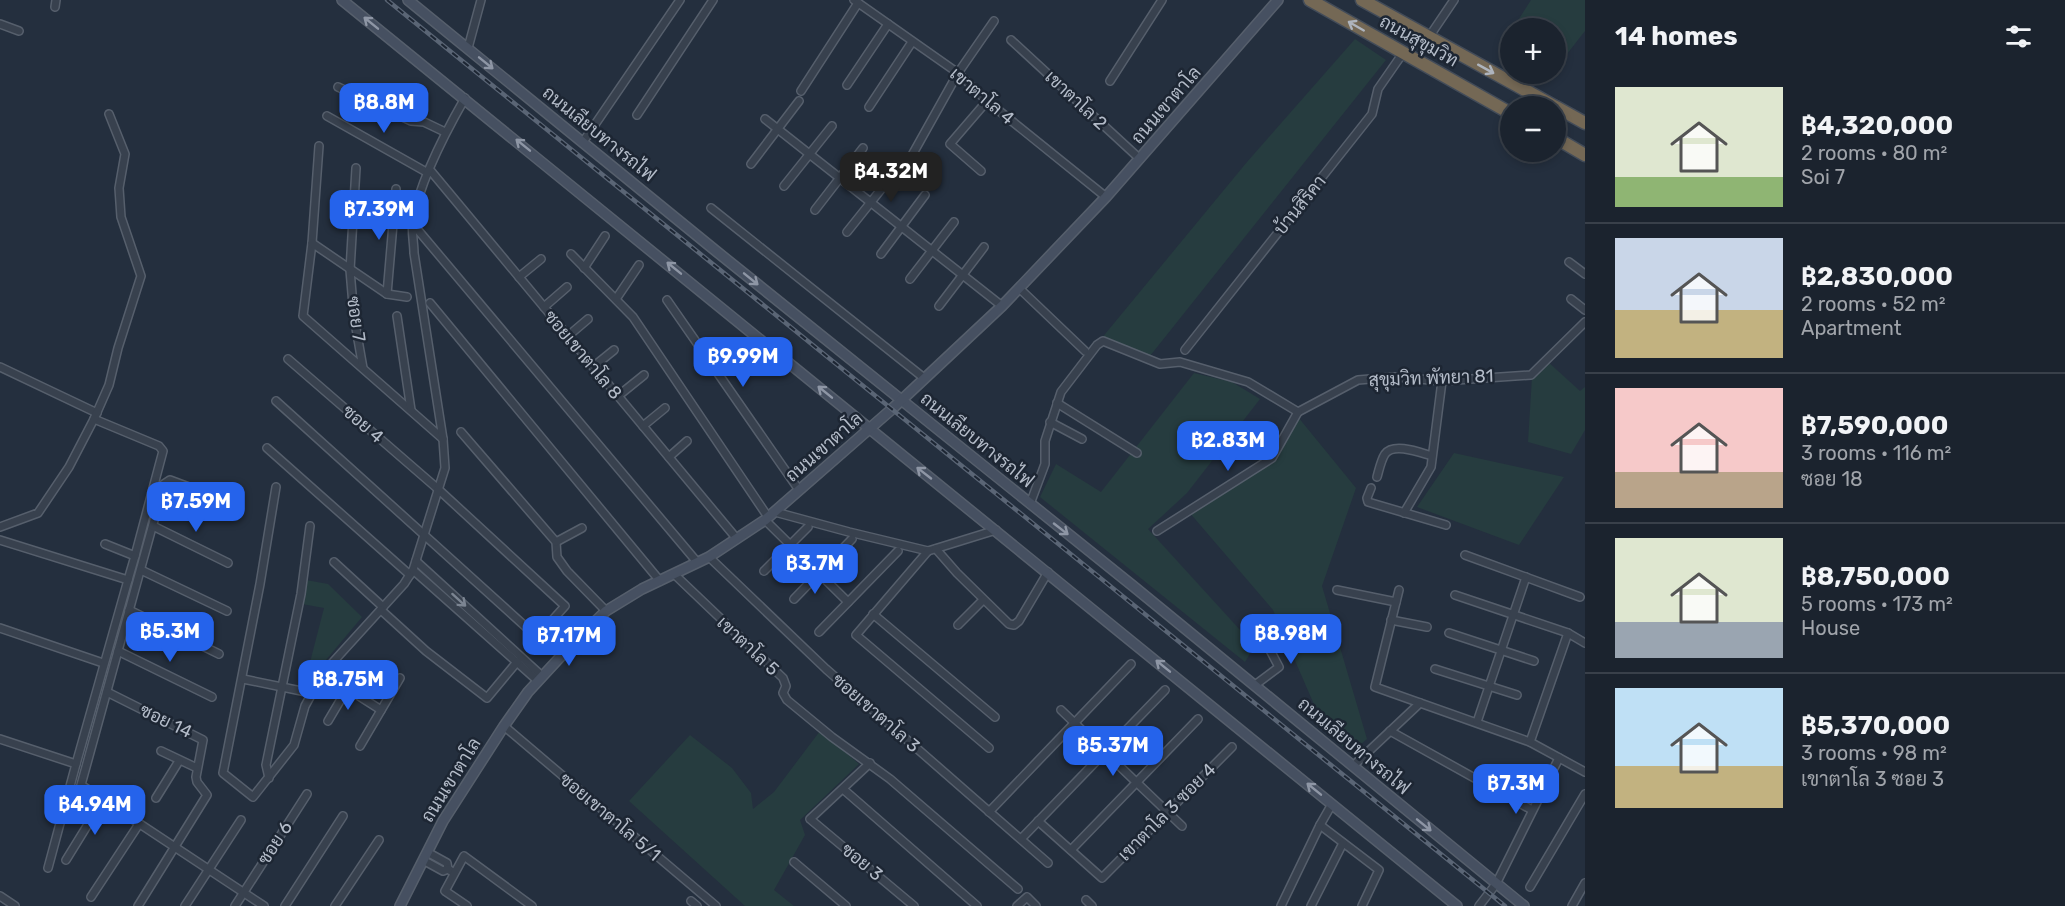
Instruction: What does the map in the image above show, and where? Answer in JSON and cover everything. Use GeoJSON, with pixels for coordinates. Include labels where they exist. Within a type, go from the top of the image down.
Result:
{"type":"FeatureCollection","features":[{"type":"Feature","properties":{"kind":"highway","name":"ถนนสุขุมวิท"},"geometry":{"type":"LineString","coordinates":[[1310,0],[1500,107]]}},
{"type":"Feature","properties":{"kind":"highway","name":"ถนนสุขุมวิท"},"geometry":{"type":"LineString","coordinates":[[1362,0],[1535,96]]}},
{"type":"Feature","properties":{"kind":"highway","name":"ถนนสุขุมวิท"},"geometry":{"type":"LineString","coordinates":[[1566,113],[1585,123]]}},
{"type":"Feature","properties":{"kind":"highway"},"geometry":{"type":"LineString","coordinates":[[1566,144],[1585,155]]}},
{"type":"Feature","properties":{"kind":"street"},"geometry":{"type":"LineString","coordinates":[[342,0],[1457,906]]}},
{"type":"Feature","properties":{"kind":"street","name":"ถนนเลียบทางรถไฟ"},"geometry":{"type":"LineString","coordinates":[[408,0],[1255,685],[1524,906]]}},
{"type":"Feature","properties":{"kind":"street"},"geometry":{"type":"LineString","coordinates":[[468,48],[481,0]]}},
{"type":"Feature","properties":{"kind":"street"},"geometry":{"type":"LineString","coordinates":[[583,142],[680,0]]}},
{"type":"Feature","properties":{"kind":"street"},"geometry":{"type":"LineString","coordinates":[[637,115],[713,0]]}},
{"type":"Feature","properties":{"kind":"street"},"geometry":{"type":"LineString","coordinates":[[1110,81],[1162,0]]}},
{"type":"Feature","properties":{"kind":"street","name":"ถนนเขาตาโล"},"geometry":{"type":"LineString","coordinates":[[400,906],[449,813],[504,726],[540,678],[572,644],[606,611],[642,589],[709,556],[769,516],[870,429],[1020,289],[1140,159],[1278,0]]}},
{"type":"Feature","properties":{"kind":"street"},"geometry":{"type":"LineString","coordinates":[[1429,37],[1454,0]]}},
{"type":"Feature","properties":{"kind":"street"},"geometry":{"type":"LineString","coordinates":[[801,91],[856,1]]}},
{"type":"Feature","properties":{"kind":"street","name":"เขาตาโล 4"},"geometry":{"type":"LineString","coordinates":[[856,1],[958,73],[987,101],[1106,197]]}},
{"type":"Feature","properties":{"kind":"street"},"geometry":{"type":"LineString","coordinates":[[911,157],[958,73],[994,21]]}},
{"type":"Feature","properties":{"kind":"street"},"geometry":{"type":"LineString","coordinates":[[0,24],[19,31]]}},
{"type":"Feature","properties":{"kind":"street"},"geometry":{"type":"LineString","coordinates":[[847,85],[888,24]]}},
{"type":"Feature","properties":{"kind":"street","name":"เขาตาโล 2"},"geometry":{"type":"LineString","coordinates":[[1011,40],[1140,159]]}},
{"type":"Feature","properties":{"kind":"street"},"geometry":{"type":"LineString","coordinates":[[869,107],[912,42]]}},
{"type":"Feature","properties":{"kind":"street","name":"บ้านสิริคา"},"geometry":{"type":"LineString","coordinates":[[1185,350],[1372,114],[1378,89],[1403,53]]}},
{"type":"Feature","properties":{"kind":"street"},"geometry":{"type":"LineString","coordinates":[[338,87],[411,121],[424,122],[445,132]]}},
{"type":"Feature","properties":{"kind":"street"},"geometry":{"type":"LineString","coordinates":[[276,487],[243,679],[223,773],[253,797],[294,745],[311,693],[323,673],[382,609],[411,572],[445,468],[443,439],[414,253],[412,223],[418,197],[445,132],[465,98]]}},
{"type":"Feature","properties":{"kind":"street"},"geometry":{"type":"LineString","coordinates":[[751,164],[799,101]]}},
{"type":"Feature","properties":{"kind":"street"},"geometry":{"type":"LineString","coordinates":[[981,171],[950,144],[987,101]]}},
{"type":"Feature","properties":{"kind":"street"},"geometry":{"type":"LineString","coordinates":[[0,527],[38,513],[69,467],[109,386],[118,348],[141,276],[121,217],[119,188],[125,154],[109,114]]}},
{"type":"Feature","properties":{"kind":"street"},"geometry":{"type":"LineString","coordinates":[[327,116],[429,172]]}},
{"type":"Feature","properties":{"kind":"street"},"geometry":{"type":"LineString","coordinates":[[765,119],[1002,306]]}},
{"type":"Feature","properties":{"kind":"street"},"geometry":{"type":"LineString","coordinates":[[784,186],[832,126]]}},
{"type":"Feature","properties":{"kind":"street"},"geometry":{"type":"LineString","coordinates":[[319,147],[312,243],[303,316],[443,439]]}},
{"type":"Feature","properties":{"kind":"street"},"geometry":{"type":"LineString","coordinates":[[815,210],[863,148]]}},
{"type":"Feature","properties":{"kind":"street","name":"ซอย 7"},"geometry":{"type":"LineString","coordinates":[[356,168],[350,270],[354,317],[363,368]]}},
{"type":"Feature","properties":{"kind":"street","name":"ซอยเขาตาโล 8"},"geometry":{"type":"LineString","coordinates":[[429,172],[737,539]]}},
{"type":"Feature","properties":{"kind":"street"},"geometry":{"type":"LineString","coordinates":[[847,232],[891,177]]}},
{"type":"Feature","properties":{"kind":"street"},"geometry":{"type":"LineString","coordinates":[[387,294],[396,189]]}},
{"type":"Feature","properties":{"kind":"street"},"geometry":{"type":"LineString","coordinates":[[881,254],[925,195]]}},
{"type":"Feature","properties":{"kind":"street"},"geometry":{"type":"LineString","coordinates":[[711,208],[924,378]]}},
{"type":"Feature","properties":{"kind":"street"},"geometry":{"type":"LineString","coordinates":[[910,279],[954,222]]}},
{"type":"Feature","properties":{"kind":"street"},"geometry":{"type":"LineString","coordinates":[[412,223],[697,562]]}},
{"type":"Feature","properties":{"kind":"street"},"geometry":{"type":"LineString","coordinates":[[584,268],[605,236]]}},
{"type":"Feature","properties":{"kind":"street"},"geometry":{"type":"LineString","coordinates":[[312,243],[387,294],[407,297]]}},
{"type":"Feature","properties":{"kind":"street"},"geometry":{"type":"LineString","coordinates":[[939,306],[984,247]]}},
{"type":"Feature","properties":{"kind":"street"},"geometry":{"type":"LineString","coordinates":[[571,254],[633,317],[790,545],[848,602]]}},
{"type":"Feature","properties":{"kind":"street"},"geometry":{"type":"LineString","coordinates":[[519,278],[541,260]]}},
{"type":"Feature","properties":{"kind":"street"},"geometry":{"type":"LineString","coordinates":[[1569,262],[1585,274]]}},
{"type":"Feature","properties":{"kind":"street"},"geometry":{"type":"LineString","coordinates":[[616,299],[639,265]]}},
{"type":"Feature","properties":{"kind":"street"},"geometry":{"type":"LineString","coordinates":[[544,307],[567,287]]}},
{"type":"Feature","properties":{"kind":"street"},"geometry":{"type":"LineString","coordinates":[[1020,289],[1084,351]]}},
{"type":"Feature","properties":{"kind":"street"},"geometry":{"type":"LineString","coordinates":[[667,300],[799,490]]}},
{"type":"Feature","properties":{"kind":"street"},"geometry":{"type":"LineString","coordinates":[[1571,300],[1585,310]]}},
{"type":"Feature","properties":{"kind":"street"},"geometry":{"type":"LineString","coordinates":[[430,303],[660,581]]}},
{"type":"Feature","properties":{"kind":"street"},"geometry":{"type":"LineString","coordinates":[[397,316],[411,410]]}},
{"type":"Feature","properties":{"kind":"street"},"geometry":{"type":"LineString","coordinates":[[568,336],[588,319]]}},
{"type":"Feature","properties":{"kind":"street","name":"สุขุมวิท พัทยา 81"},"geometry":{"type":"LineString","coordinates":[[1298,412],[1358,380],[1395,377],[1442,381],[1531,375],[1585,322]]}},
{"type":"Feature","properties":{"kind":"street"},"geometry":{"type":"LineString","coordinates":[[1030,504],[1045,464],[1045,441],[1061,392],[1097,345],[1103,341],[1160,364],[1180,362],[1248,382],[1298,412],[1272,458],[1157,531]]}},
{"type":"Feature","properties":{"kind":"street"},"geometry":{"type":"LineString","coordinates":[[593,367],[614,350]]}},
{"type":"Feature","properties":{"kind":"street","name":"ซอย 4"},"geometry":{"type":"LineString","coordinates":[[288,359],[438,489],[566,606],[549,624]]}},
{"type":"Feature","properties":{"kind":"street"},"geometry":{"type":"LineString","coordinates":[[0,368],[159,446],[163,451],[48,868]]}},
{"type":"Feature","properties":{"kind":"street"},"geometry":{"type":"LineString","coordinates":[[618,396],[644,375]]}},
{"type":"Feature","properties":{"kind":"street"},"geometry":{"type":"LineString","coordinates":[[1404,513],[1431,467],[1442,381]]}},
{"type":"Feature","properties":{"kind":"street"},"geometry":{"type":"LineString","coordinates":[[276,401],[537,637],[549,624],[561,633],[561,639],[572,644]]}},
{"type":"Feature","properties":{"kind":"street"},"geometry":{"type":"LineString","coordinates":[[1057,403],[1137,453]]}},
{"type":"Feature","properties":{"kind":"street"},"geometry":{"type":"LineString","coordinates":[[643,426],[665,408]]}},
{"type":"Feature","properties":{"kind":"street"},"geometry":{"type":"LineString","coordinates":[[1050,422],[1082,439]]}},
{"type":"Feature","properties":{"kind":"street"},"geometry":{"type":"LineString","coordinates":[[461,432],[556,542],[557,557],[567,571],[606,611]]}},
{"type":"Feature","properties":{"kind":"street"},"geometry":{"type":"LineString","coordinates":[[669,457],[687,441]]}},
{"type":"Feature","properties":{"kind":"street"},"geometry":{"type":"LineString","coordinates":[[267,448],[517,662],[540,678]]}},
{"type":"Feature","properties":{"kind":"street"},"geometry":{"type":"LineString","coordinates":[[1377,477],[1385,455],[1391,450],[1405,449],[1432,456]]}},
{"type":"Feature","properties":{"kind":"street"},"geometry":{"type":"LineString","coordinates":[[229,502],[170,480],[164,484],[81,785],[264,906]]}},
{"type":"Feature","properties":{"kind":"street"},"geometry":{"type":"LineString","coordinates":[[1371,488],[1367,501],[1446,525]]}},
{"type":"Feature","properties":{"kind":"street"},"geometry":{"type":"LineString","coordinates":[[769,516],[932,550],[996,530]]}},
{"type":"Feature","properties":{"kind":"street"},"geometry":{"type":"LineString","coordinates":[[153,526],[228,563]]}},
{"type":"Feature","properties":{"kind":"street"},"geometry":{"type":"LineString","coordinates":[[269,778],[266,765],[301,594],[310,526]]}},
{"type":"Feature","properties":{"kind":"street"},"geometry":{"type":"LineString","coordinates":[[764,571],[808,527]]}},
{"type":"Feature","properties":{"kind":"street"},"geometry":{"type":"LineString","coordinates":[[556,542],[582,528]]}},
{"type":"Feature","properties":{"kind":"street"},"geometry":{"type":"LineString","coordinates":[[794,599],[852,539]]}},
{"type":"Feature","properties":{"kind":"street"},"geometry":{"type":"LineString","coordinates":[[0,540],[128,580]]}},
{"type":"Feature","properties":{"kind":"street"},"geometry":{"type":"LineString","coordinates":[[105,544],[135,556]]}},
{"type":"Feature","properties":{"kind":"street"},"geometry":{"type":"LineString","coordinates":[[932,550],[1009,624],[1019,621],[1048,572]]}},
{"type":"Feature","properties":{"kind":"street"},"geometry":{"type":"LineString","coordinates":[[932,550],[856,635],[988,748]]}},
{"type":"Feature","properties":{"kind":"street"},"geometry":{"type":"LineString","coordinates":[[819,632],[898,551]]}},
{"type":"Feature","properties":{"kind":"street"},"geometry":{"type":"LineString","coordinates":[[1465,555],[1580,597]]}},
{"type":"Feature","properties":{"kind":"street","name":"ซอยเขาตาโล 3"},"geometry":{"type":"LineString","coordinates":[[709,556],[826,669],[1048,863]]}},
{"type":"Feature","properties":{"kind":"street"},"geometry":{"type":"LineString","coordinates":[[416,561],[540,678]]}},
{"type":"Feature","properties":{"kind":"street"},"geometry":{"type":"LineString","coordinates":[[334,562],[426,651],[487,698],[517,662]]}},
{"type":"Feature","properties":{"kind":"street"},"geometry":{"type":"LineString","coordinates":[[141,570],[227,611]]}},
{"type":"Feature","properties":{"kind":"street","name":"เขาตาโล 5"},"geometry":{"type":"LineString","coordinates":[[674,574],[783,678],[786,686],[783,693],[787,700],[832,737],[870,763],[1018,889]]}},
{"type":"Feature","properties":{"kind":"street"},"geometry":{"type":"LineString","coordinates":[[1477,722],[1526,576]]}},
{"type":"Feature","properties":{"kind":"street"},"geometry":{"type":"LineString","coordinates":[[1337,590],[1396,603]]}},
{"type":"Feature","properties":{"kind":"street"},"geometry":{"type":"LineString","coordinates":[[1399,590],[1375,687],[1530,742],[1585,772]]}},
{"type":"Feature","properties":{"kind":"street"},"geometry":{"type":"LineString","coordinates":[[1455,595],[1568,633],[1585,643]]}},
{"type":"Feature","properties":{"kind":"street"},"geometry":{"type":"LineString","coordinates":[[958,625],[983,600]]}},
{"type":"Feature","properties":{"kind":"street"},"geometry":{"type":"LineString","coordinates":[[129,610],[219,654]]}},
{"type":"Feature","properties":{"kind":"street"},"geometry":{"type":"LineString","coordinates":[[873,614],[995,717]]}},
{"type":"Feature","properties":{"kind":"street"},"geometry":{"type":"LineString","coordinates":[[1391,620],[1427,627]]}},
{"type":"Feature","properties":{"kind":"street"},"geometry":{"type":"LineString","coordinates":[[0,628],[103,663]]}},
{"type":"Feature","properties":{"kind":"street"},"geometry":{"type":"LineString","coordinates":[[1255,685],[1279,667],[1261,633]]}},
{"type":"Feature","properties":{"kind":"street"},"geometry":{"type":"LineString","coordinates":[[1449,633],[1534,661]]}},
{"type":"Feature","properties":{"kind":"street"},"geometry":{"type":"LineString","coordinates":[[1530,742],[1568,633]]}},
{"type":"Feature","properties":{"kind":"street"},"geometry":{"type":"LineString","coordinates":[[118,651],[212,697]]}},
{"type":"Feature","properties":{"kind":"street"},"geometry":{"type":"LineString","coordinates":[[989,812],[1131,664]]}},
{"type":"Feature","properties":{"kind":"street"},"geometry":{"type":"LineString","coordinates":[[1435,669],[1517,695]]}},
{"type":"Feature","properties":{"kind":"street"},"geometry":{"type":"LineString","coordinates":[[323,673],[381,710]]}},
{"type":"Feature","properties":{"kind":"street"},"geometry":{"type":"LineString","coordinates":[[360,746],[400,678]]}},
{"type":"Feature","properties":{"kind":"street"},"geometry":{"type":"LineString","coordinates":[[243,679],[311,693]]}},
{"type":"Feature","properties":{"kind":"street"},"geometry":{"type":"LineString","coordinates":[[328,721],[347,688]]}},
{"type":"Feature","properties":{"kind":"street"},"geometry":{"type":"LineString","coordinates":[[1021,839],[1165,690]]}},
{"type":"Feature","properties":{"kind":"street","name":"ซอย 14"},"geometry":{"type":"LineString","coordinates":[[107,692],[203,740],[196,783],[207,795],[175,847]]}},
{"type":"Feature","properties":{"kind":"street"},"geometry":{"type":"LineString","coordinates":[[1353,766],[1420,703]]}},
{"type":"Feature","properties":{"kind":"street"},"geometry":{"type":"LineString","coordinates":[[1061,710],[1182,826]]}},
{"type":"Feature","properties":{"kind":"street"},"geometry":{"type":"LineString","coordinates":[[1038,821],[1071,850],[1198,719]]}},
{"type":"Feature","properties":{"kind":"street","name":"ซอยเขาตาโล 5/1"},"geometry":{"type":"LineString","coordinates":[[504,726],[717,906]]}},
{"type":"Feature","properties":{"kind":"street"},"geometry":{"type":"LineString","coordinates":[[1390,731],[1532,810]]}},
{"type":"Feature","properties":{"kind":"street"},"geometry":{"type":"LineString","coordinates":[[0,739],[76,764]]}},
{"type":"Feature","properties":{"kind":"street","name":"เขาตาโล 3 ซอย 4"},"geometry":{"type":"LineString","coordinates":[[1071,850],[1102,878],[1232,747]]}},
{"type":"Feature","properties":{"kind":"street"},"geometry":{"type":"LineString","coordinates":[[161,751],[197,768]]}},
{"type":"Feature","properties":{"kind":"street"},"geometry":{"type":"LineString","coordinates":[[1479,906],[1496,884],[1560,758]]}},
{"type":"Feature","properties":{"kind":"street"},"geometry":{"type":"LineString","coordinates":[[156,798],[179,761]]}},
{"type":"Feature","properties":{"kind":"street"},"geometry":{"type":"LineString","coordinates":[[870,763],[843,789],[977,906]]}},
{"type":"Feature","properties":{"kind":"street","name":"ซอย 3"},"geometry":{"type":"LineString","coordinates":[[843,789],[810,819],[914,906]]}},
{"type":"Feature","properties":{"kind":"street","name":"ซอย 6"},"geometry":{"type":"LineString","coordinates":[[235,906],[307,794]]}},
{"type":"Feature","properties":{"kind":"street"},"geometry":{"type":"LineString","coordinates":[[1530,887],[1585,794]]}},
{"type":"Feature","properties":{"kind":"street"},"geometry":{"type":"LineString","coordinates":[[66,860],[103,800]]}},
{"type":"Feature","properties":{"kind":"street"},"geometry":{"type":"LineString","coordinates":[[1281,906],[1332,804]]}},
{"type":"Feature","properties":{"kind":"street"},"geometry":{"type":"LineString","coordinates":[[285,906],[343,816]]}},
{"type":"Feature","properties":{"kind":"street"},"geometry":{"type":"LineString","coordinates":[[185,906],[241,819]]}},
{"type":"Feature","properties":{"kind":"street"},"geometry":{"type":"LineString","coordinates":[[91,897],[139,824]]}},
{"type":"Feature","properties":{"kind":"street"},"geometry":{"type":"LineString","coordinates":[[1320,825],[1379,870],[1362,906]]}},
{"type":"Feature","properties":{"kind":"street"},"geometry":{"type":"LineString","coordinates":[[335,906],[379,840]]}},
{"type":"Feature","properties":{"kind":"street"},"geometry":{"type":"LineString","coordinates":[[1311,906],[1343,843]]}},
{"type":"Feature","properties":{"kind":"street"},"geometry":{"type":"LineString","coordinates":[[138,906],[175,847]]}},
{"type":"Feature","properties":{"kind":"street"},"geometry":{"type":"LineString","coordinates":[[425,856],[443,871],[451,871]]}},
{"type":"Feature","properties":{"kind":"street"},"geometry":{"type":"LineString","coordinates":[[466,906],[445,891],[451,871],[464,856],[532,906]]}},
{"type":"Feature","properties":{"kind":"street"},"geometry":{"type":"LineString","coordinates":[[794,862],[846,906]]}},
{"type":"Feature","properties":{"kind":"street"},"geometry":{"type":"LineString","coordinates":[[1572,906],[1585,883]]}},
{"type":"Feature","properties":{"kind":"street"},"geometry":{"type":"LineString","coordinates":[[0,896],[15,906]]}},
{"type":"Feature","properties":{"kind":"street"},"geometry":{"type":"LineString","coordinates":[[1017,906],[1027,897],[1036,906]]}},
{"type":"Feature","properties":{"kind":"street"},"geometry":{"type":"LineString","coordinates":[[901,906],[907,900]]}},
{"type":"Feature","properties":{"kind":"street"},"geometry":{"type":"LineString","coordinates":[[1086,900],[1092,906]]}},
{"type":"Feature","properties":{"kind":"green space"},"geometry":{"type":"Polygon","coordinates":[[[1531,0],[1585,0],[1585,31],[1567,54],[1566,18],[1520,18],[1531,0]]]}},
{"type":"Feature","properties":{"kind":"green space"},"geometry":{"type":"Polygon","coordinates":[[[1355,39],[1386,60],[1150,356],[1101,339],[1247,162],[1355,39]]]}},
{"type":"Feature","properties":{"kind":"green space"},"geometry":{"type":"Polygon","coordinates":[[[1547,361],[1580,391],[1585,387],[1585,430],[1571,454],[1528,442],[1532,377],[1547,361]]]}},
{"type":"Feature","properties":{"kind":"green space"},"geometry":{"type":"Polygon","coordinates":[[[1194,373],[1232,382],[1260,399],[1187,493],[1148,529],[1241,631],[1251,652],[1245,662],[1040,497],[1056,464],[1101,492],[1194,373]]]}},
{"type":"Feature","properties":{"kind":"green space"},"geometry":{"type":"Polygon","coordinates":[[[1298,417],[1356,488],[1322,586],[1367,739],[1351,753],[1326,732],[1273,610],[1189,512],[1277,460],[1298,417]]]}},
{"type":"Feature","properties":{"kind":"green space"},"geometry":{"type":"Polygon","coordinates":[[[1454,453],[1564,477],[1519,545],[1417,507],[1454,453]]]}},
{"type":"Feature","properties":{"kind":"green space"},"geometry":{"type":"Polygon","coordinates":[[[306,580],[328,584],[362,617],[315,673],[308,670],[324,608],[302,604],[306,580]]]}},
{"type":"Feature","properties":{"kind":"green space"},"geometry":{"type":"Polygon","coordinates":[[[820,731],[859,764],[800,820],[805,835],[774,890],[794,906],[745,906],[629,801],[690,735],[732,768],[751,793],[753,809],[774,792],[820,731]]]}},
{"type":"Feature","properties":{"kind":"railway"},"geometry":{"type":"LineString","coordinates":[[387,0],[1505,906]]}}]}
